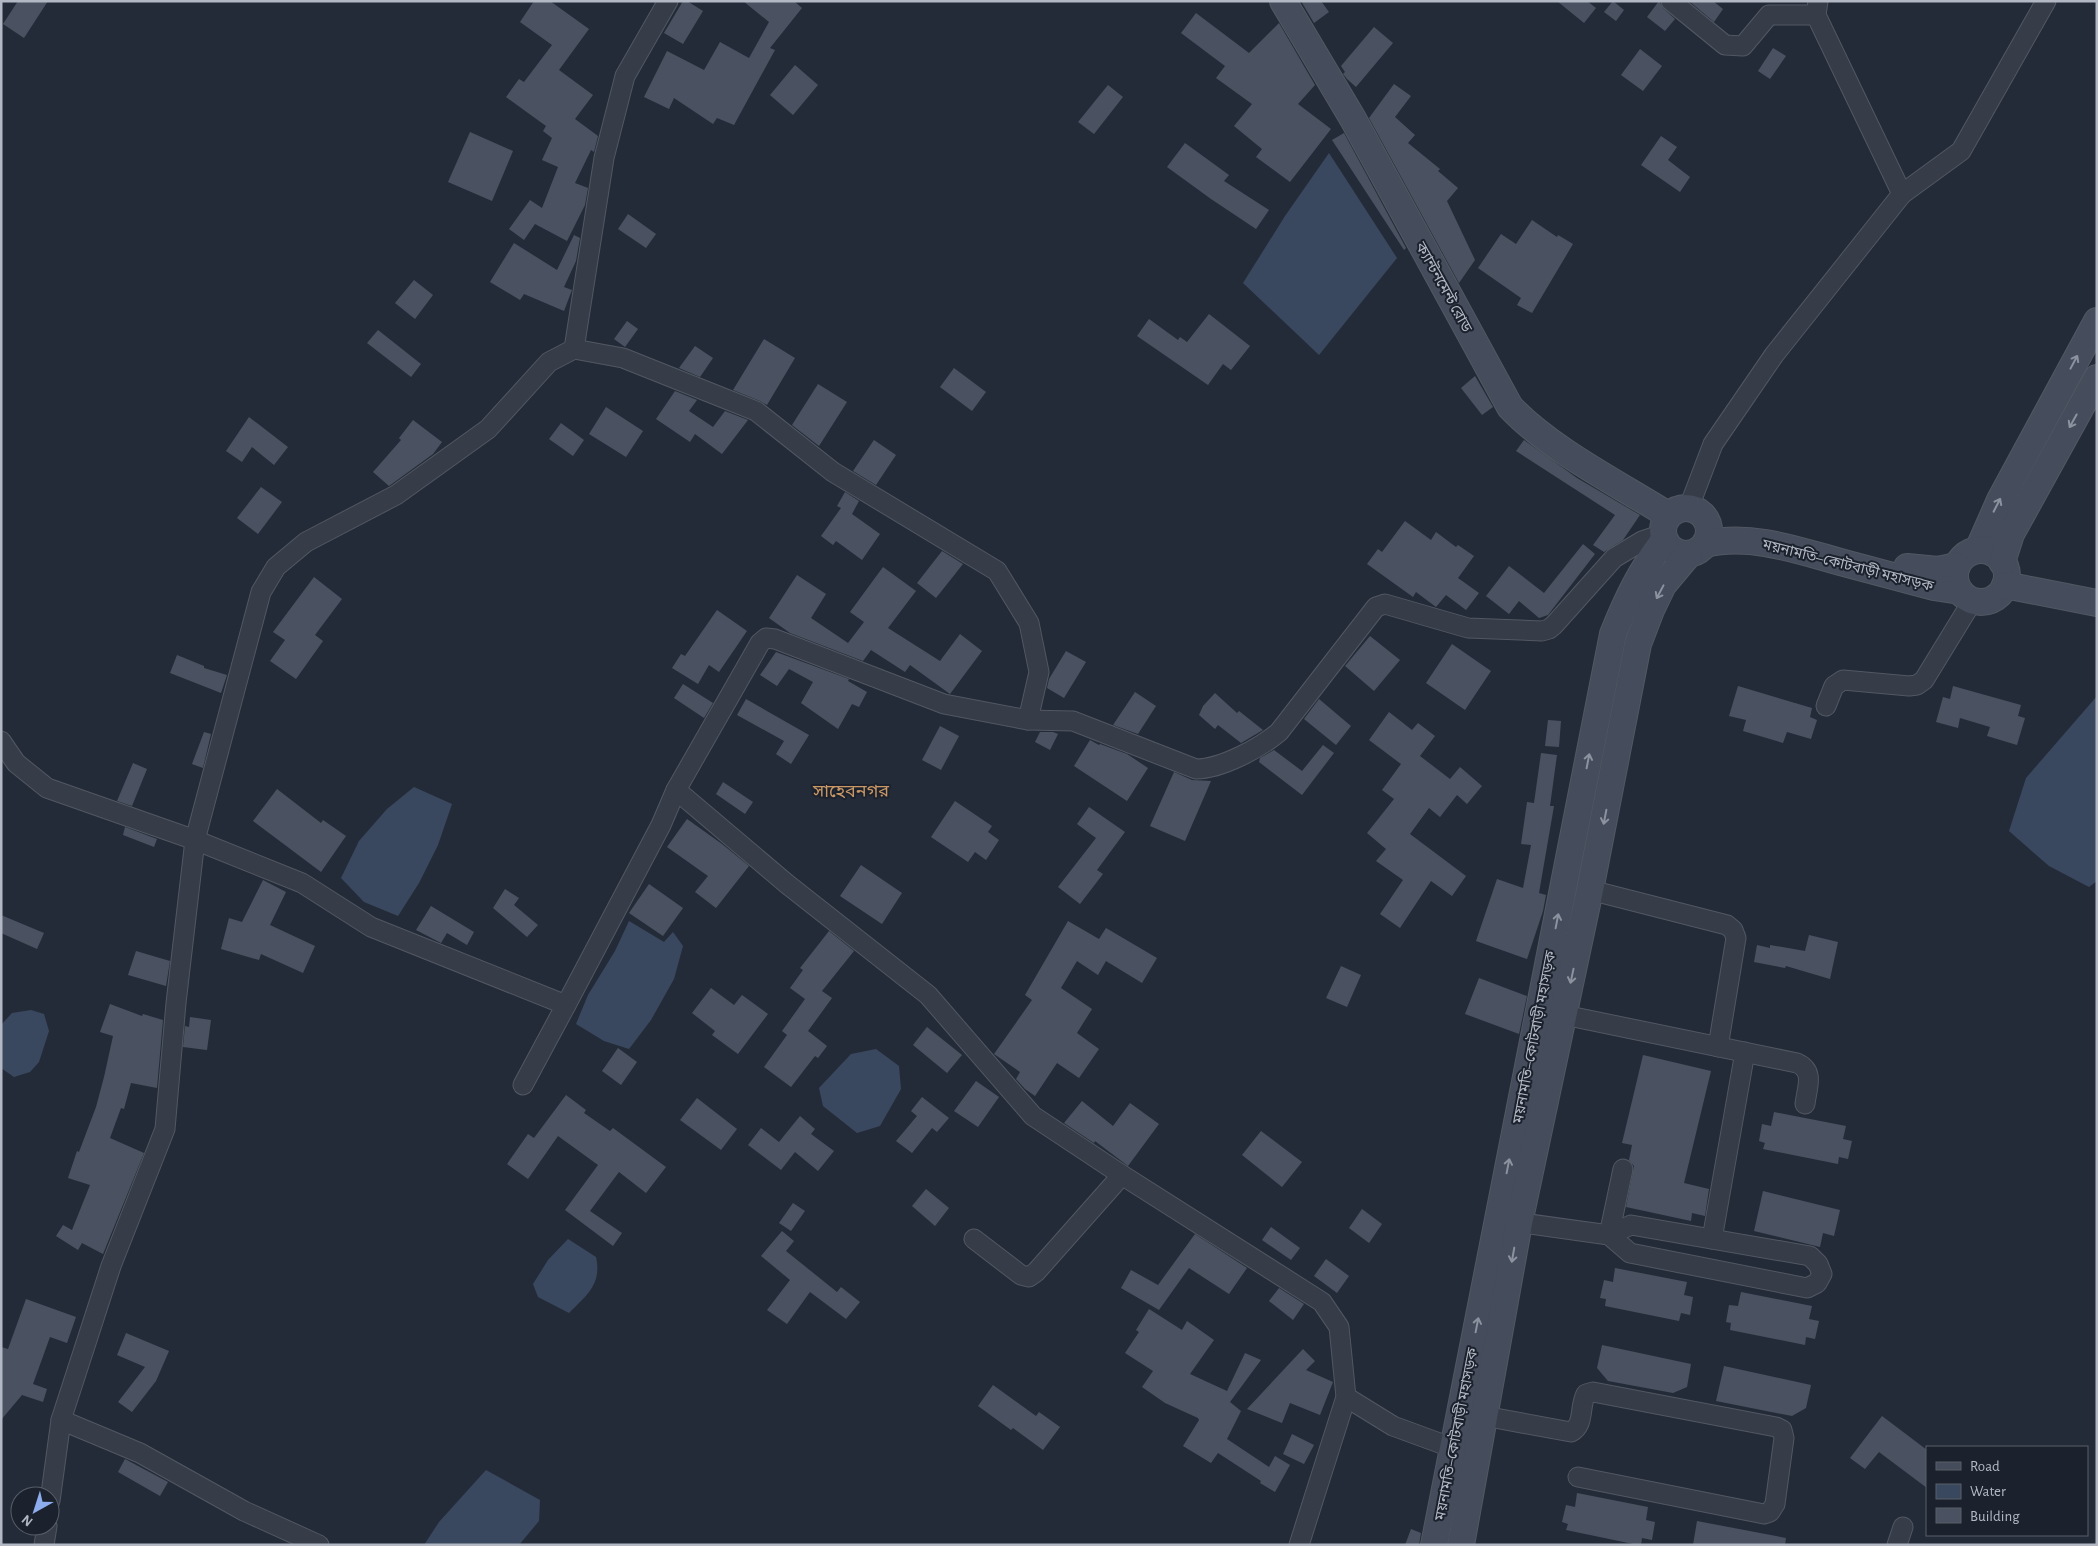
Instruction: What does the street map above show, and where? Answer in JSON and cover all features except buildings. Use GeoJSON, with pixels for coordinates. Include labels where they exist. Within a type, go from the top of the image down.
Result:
{"type":"FeatureCollection","features":[{"type":"Feature","properties":{"kind":"main road","name":"ক্যান্টনমেন্ট রোড"},"geometry":{"type":"LineString","coordinates":[[1283,1],[1353,119],[1510,407],[1527,425],[1671,524]]}},
{"type":"Feature","properties":{"kind":"main road"},"geometry":{"type":"LineString","coordinates":[[1978,550],[1994,512],[2097,320]]}},
{"type":"Feature","properties":{"kind":"main road"},"geometry":{"type":"LineString","coordinates":[[2004,573],[2011,534],[2097,378]]}},
{"type":"Feature","properties":{"kind":"main road"},"geometry":{"type":"LineString","coordinates":[[1701,513],[1701,541],[1675,551],[1671,524],[1701,513]]}},
{"type":"Feature","properties":{"kind":"main road","name":"ময়নামতি–কোটবাড়ী মহাসড়ক"},"geometry":{"type":"LineString","coordinates":[[1461,1545],[1484,1416],[1509,1221],[1613,634],[1630,592],[1671,524]]}},
{"type":"Feature","properties":{"kind":"main road","name":"ময়নামতি–কোটবাড়ী মহাসড়ক"},"geometry":{"type":"LineString","coordinates":[[1434,1545],[1453,1448],[1509,1221],[1564,1015],[1638,644],[1650,610],[1663,585],[1701,541],[1735,540],[1778,545],[1934,587],[1964,586],[1981,601],[1996,597],[2004,573]]}},
{"type":"Feature","properties":{"kind":"main road"},"geometry":{"type":"LineString","coordinates":[[1964,586],[1965,555],[1978,550],[1992,552],[2004,573],[2097,603]]}},
{"type":"Feature","properties":{"kind":"street"},"geometry":{"type":"LineString","coordinates":[[574,348],[604,158],[625,76],[668,1]]}},
{"type":"Feature","properties":{"kind":"street"},"geometry":{"type":"LineString","coordinates":[[1671,1],[1726,45],[1743,46],[1769,15],[1817,8],[1902,194]]}},
{"type":"Feature","properties":{"kind":"street"},"geometry":{"type":"LineString","coordinates":[[523,1085],[661,825],[676,790],[760,643],[766,638],[775,639],[944,704],[1028,720],[1073,721],[1196,769],[1208,769],[1266,743],[1280,732],[1376,607],[1386,604],[1468,628],[1542,631],[1549,629],[1614,558],[1671,524],[1713,444],[1774,355],[1902,194],[1961,152],[2046,1]]}},
{"type":"Feature","properties":{"kind":"street"},"geometry":{"type":"LineString","coordinates":[[52,1486],[61,1420],[111,1266],[165,1129],[176,1003],[195,840],[261,592],[276,568],[306,542],[396,495],[488,429],[549,362],[574,348],[623,358],[756,411],[833,472],[997,571],[1028,623],[1039,672],[1028,720]]}},
{"type":"Feature","properties":{"kind":"street"},"geometry":{"type":"LineString","coordinates":[[1826,706],[1834,686],[1843,680],[1909,686],[1917,685],[1924,680],[1964,586]]}},
{"type":"Feature","properties":{"kind":"street"},"geometry":{"type":"LineString","coordinates":[[1,741],[16,763],[46,788],[195,840],[302,883],[371,927],[566,1005]]}},
{"type":"Feature","properties":{"kind":"street"},"geometry":{"type":"LineString","coordinates":[[676,790],[787,884],[928,995],[1033,1116],[1322,1302],[1339,1327],[1346,1397],[1298,1545]]}},
{"type":"Feature","properties":{"kind":"street"},"geometry":{"type":"LineString","coordinates":[[1590,890],[1727,925],[1733,930],[1736,938],[1718,1047]]}},
{"type":"Feature","properties":{"kind":"street"},"geometry":{"type":"LineString","coordinates":[[1564,1015],[1797,1063],[1804,1066],[1809,1074],[1805,1104]]}},
{"type":"Feature","properties":{"kind":"street"},"geometry":{"type":"LineString","coordinates":[[1712,1240],[1745,1052]]}},
{"type":"Feature","properties":{"kind":"street"},"geometry":{"type":"LineString","coordinates":[[1609,1236],[1623,1169]]}},
{"type":"Feature","properties":{"kind":"street"},"geometry":{"type":"LineString","coordinates":[[974,1239],[1020,1275],[1029,1277],[1036,1272],[1122,1175]]}},
{"type":"Feature","properties":{"kind":"street"},"geometry":{"type":"LineString","coordinates":[[1509,1221],[1609,1236],[1630,1253],[1807,1288],[1817,1283],[1822,1274],[1818,1264],[1810,1256],[1631,1225],[1609,1236]]}},
{"type":"Feature","properties":{"kind":"street"},"geometry":{"type":"LineString","coordinates":[[1484,1416],[1571,1432],[1577,1429],[1580,1422],[1582,1400],[1586,1394],[1592,1392],[1776,1427],[1782,1430],[1784,1438],[1775,1504],[1770,1512],[1764,1514],[1578,1478]]}},
{"type":"Feature","properties":{"kind":"street"},"geometry":{"type":"LineString","coordinates":[[1346,1397],[1393,1426],[1453,1448]]}},
{"type":"Feature","properties":{"kind":"street"},"geometry":{"type":"LineString","coordinates":[[61,1420],[140,1453],[244,1511],[320,1545]]}},
{"type":"Feature","properties":{"kind":"water"},"geometry":{"type":"Polygon","coordinates":[[[1329,153],[1397,258],[1319,355],[1243,283],[1285,216],[1329,153]]]}},
{"type":"Feature","properties":{"kind":"water"},"geometry":{"type":"Polygon","coordinates":[[[2097,696],[2097,881],[2089,887],[2049,866],[2009,831],[2026,778],[2097,696]]]}},
{"type":"Feature","properties":{"kind":"water"},"geometry":{"type":"Polygon","coordinates":[[[414,787],[452,804],[438,845],[419,883],[398,916],[364,902],[341,878],[359,841],[387,809],[414,787]]]}},
{"type":"Feature","properties":{"kind":"water"},"geometry":{"type":"Polygon","coordinates":[[[629,921],[664,942],[673,932],[683,946],[674,979],[651,1020],[629,1049],[604,1041],[576,1024],[588,995],[615,951],[629,921]]]}},
{"type":"Feature","properties":{"kind":"water"},"geometry":{"type":"Polygon","coordinates":[[[31,1010],[44,1014],[49,1031],[39,1062],[30,1072],[14,1077],[1,1068],[1,1025],[12,1013],[31,1010]]]}},
{"type":"Feature","properties":{"kind":"water"},"geometry":{"type":"Polygon","coordinates":[[[876,1049],[899,1066],[901,1089],[880,1126],[857,1133],[823,1106],[819,1088],[851,1054],[876,1049]]]}},
{"type":"Feature","properties":{"kind":"water"},"geometry":{"type":"Polygon","coordinates":[[[568,1239],[596,1257],[597,1266],[597,1275],[592,1288],[569,1313],[538,1297],[533,1284],[548,1260],[568,1239]]]}},
{"type":"Feature","properties":{"kind":"water"},"geometry":{"type":"Polygon","coordinates":[[[486,1470],[540,1500],[539,1521],[519,1545],[424,1545],[439,1522],[486,1470]]]}},
{"type":"Feature","properties":{"kind":"district","name":"সাহেবনগর"},"geometry":{"type":"Point","coordinates":[851,791]}}]}
